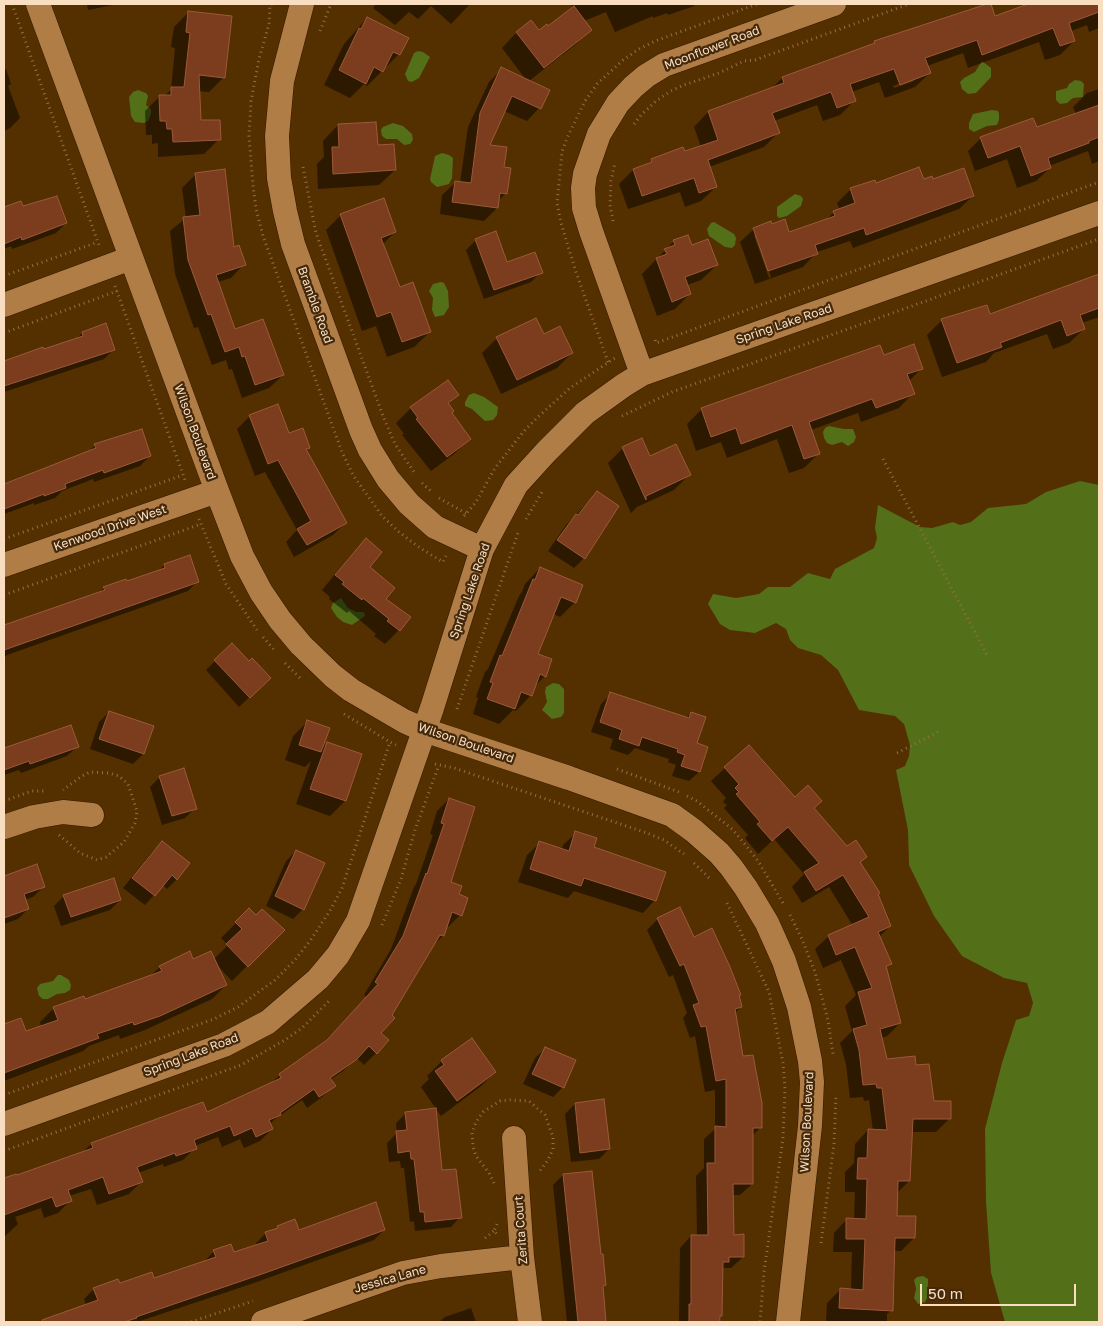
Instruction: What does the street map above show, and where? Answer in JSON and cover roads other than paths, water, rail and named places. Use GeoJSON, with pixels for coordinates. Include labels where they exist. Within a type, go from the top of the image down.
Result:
{"type":"FeatureCollection","features":[{"type":"Feature","properties":{"kind":"street","name":"Wilson Boulevard"},"geometry":{"type":"LineString","coordinates":[[38,4],[242,556],[280,620],[301,646],[333,676],[351,690],[404,721],[424,730],[570,778],[672,815],[719,853],[746,888],[767,923],[784,961],[799,1007],[810,1061],[812,1082],[810,1126],[788,1322]]}},
{"type":"Feature","properties":{"kind":"street","name":"Bramble Road"},"geometry":{"type":"LineString","coordinates":[[302,4],[282,81],[277,136],[279,178],[293,244],[370,450],[388,479],[422,516],[435,527],[482,550]]}},
{"type":"Feature","properties":{"kind":"street","name":"Moonflower Road"},"geometry":{"type":"LineString","coordinates":[[642,374],[584,208],[583,188],[585,174],[599,134],[618,103],[633,87],[664,65],[834,4]]}},
{"type":"Feature","properties":{"kind":"street","name":"Spring Lake Road"},"geometry":{"type":"LineString","coordinates":[[4,1124],[224,1045],[268,1022],[318,979],[338,955],[358,920],[432,708],[482,550],[516,485],[585,413],[642,374],[1099,212]]}},
{"type":"Feature","properties":{"kind":"street"},"geometry":{"type":"LineString","coordinates":[[4,305],[131,258]]}},
{"type":"Feature","properties":{"kind":"street","name":"Kenwood Drive West"},"geometry":{"type":"LineString","coordinates":[[4,565],[217,491]]}},
{"type":"Feature","properties":{"kind":"street"},"geometry":{"type":"LineString","coordinates":[[4,828],[34,817],[63,812],[92,815]]}},
{"type":"Feature","properties":{"kind":"street","name":"Zerita Court"},"geometry":{"type":"LineString","coordinates":[[514,1138],[522,1257],[530,1322]]}},
{"type":"Feature","properties":{"kind":"street","name":"Jessica Lane"},"geometry":{"type":"LineString","coordinates":[[263,1322],[403,1273],[441,1266],[522,1257]]}}]}
